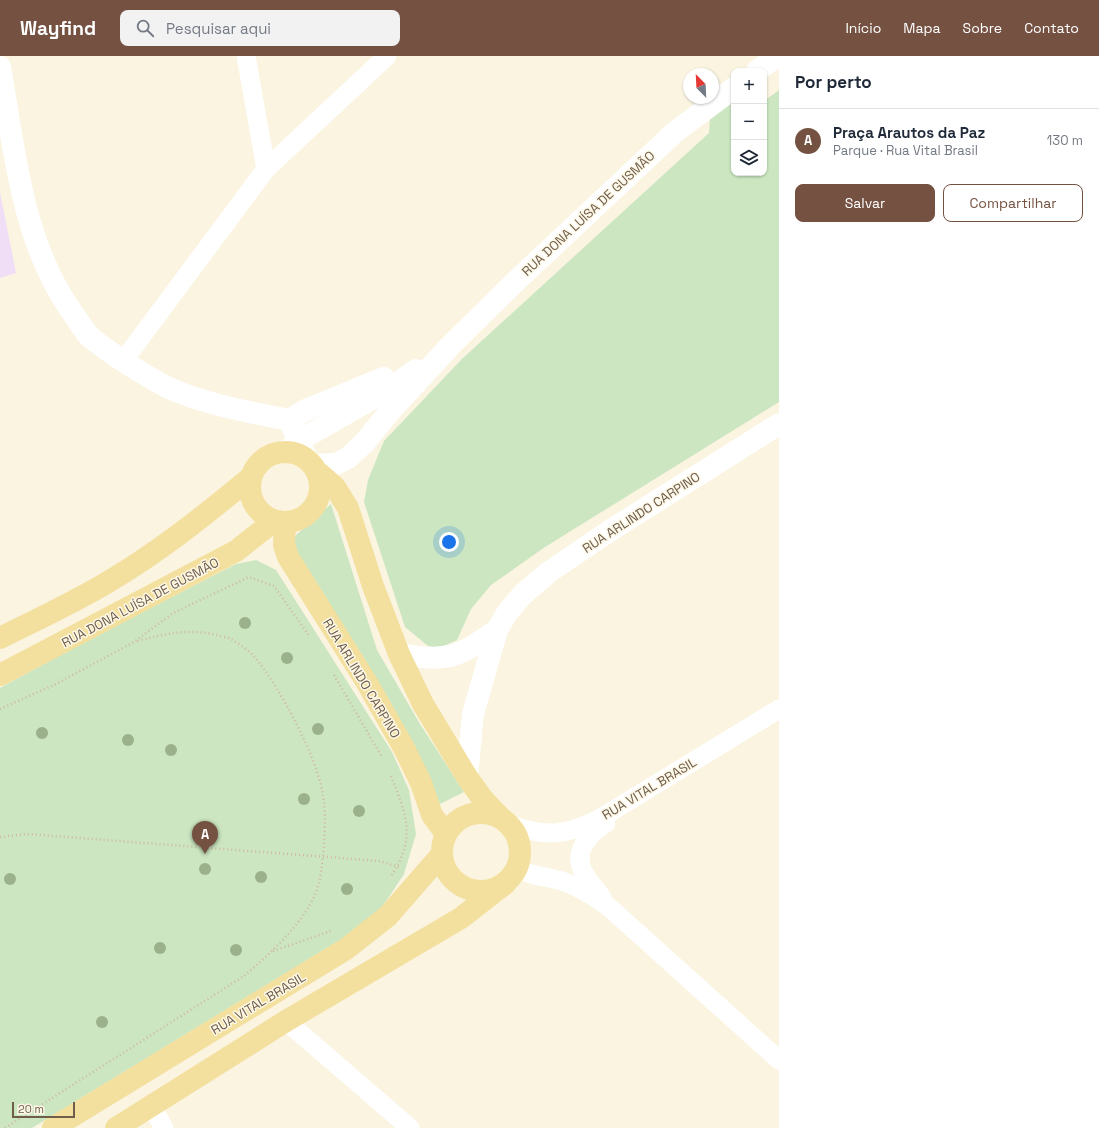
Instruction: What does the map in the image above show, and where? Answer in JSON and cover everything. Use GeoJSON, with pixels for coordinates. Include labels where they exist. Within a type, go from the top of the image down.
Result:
{"type":"FeatureCollection","features":[{"type":"Feature","properties":{"kind":"main road"},"geometry":{"type":"LineString","coordinates":[[116,1128],[152,1107],[286,1021],[461,918],[512,875],[521,857],[517,834],[482,798],[467,777],[424,704],[400,654],[374,586],[348,508],[335,487],[305,457],[277,452],[265,457],[256,466],[250,478],[249,491],[254,504],[262,514],[280,522],[297,520],[307,515],[315,506],[320,496],[321,484],[305,457]]}},
{"type":"Feature","properties":{"kind":"main road"},"geometry":{"type":"LineString","coordinates":[[0,638],[55,612],[109,582],[186,531],[250,478]]}},
{"type":"Feature","properties":{"kind":"main road","name":"RUA DONA LUÍSA DE GUSMÃO"},"geometry":{"type":"LineString","coordinates":[[0,675],[236,551],[280,522]]}},
{"type":"Feature","properties":{"kind":"main road","name":"RUA ARLINDO CARPINO"},"geometry":{"type":"LineString","coordinates":[[280,522],[284,545],[288,557],[367,682],[404,748],[421,782],[444,844]]}},
{"type":"Feature","properties":{"kind":"main road"},"geometry":{"type":"LineString","coordinates":[[506,821],[491,814],[470,814],[460,818],[444,844],[444,866],[450,877],[459,885],[471,890],[483,892],[495,889],[512,875]]}},
{"type":"Feature","properties":{"kind":"main road","name":"RUA VITAL BRASIL"},"geometry":{"type":"LineString","coordinates":[[54,1128],[346,949],[388,916],[444,844]]}},
{"type":"Feature","properties":{"kind":"street"},"geometry":{"type":"LineString","coordinates":[[246,56],[266,169]]}},
{"type":"Feature","properties":{"kind":"street"},"geometry":{"type":"LineString","coordinates":[[124,360],[266,169],[387,56]]}},
{"type":"Feature","properties":{"kind":"street"},"geometry":{"type":"LineString","coordinates":[[761,68],[778,56]]}},
{"type":"Feature","properties":{"kind":"street"},"geometry":{"type":"LineString","coordinates":[[0,67],[25,201],[40,254],[61,297],[90,336],[124,360],[176,390],[222,406],[289,420],[306,410],[432,358]]}},
{"type":"Feature","properties":{"kind":"street","name":"RUA DONA LUÍSA DE GUSMÃO"},"geometry":{"type":"LineString","coordinates":[[305,457],[336,464],[348,458],[365,442],[391,410],[450,346],[537,261],[675,132],[731,90]]}},
{"type":"Feature","properties":{"kind":"street","name":"RUA DONA LUÍSA DE GUSMÃO"},"geometry":{"type":"LineString","coordinates":[[305,457],[391,388],[450,346]]}},
{"type":"Feature","properties":{"kind":"street"},"geometry":{"type":"LineString","coordinates":[[289,420],[305,457]]}},
{"type":"Feature","properties":{"kind":"street","name":"RUA ARLINDO CARPINO"},"geometry":{"type":"LineString","coordinates":[[497,630],[507,613],[522,594],[549,572],[611,530],[779,424]]}},
{"type":"Feature","properties":{"kind":"street"},"geometry":{"type":"LineString","coordinates":[[400,654],[428,659],[451,657],[472,647],[497,630]]}},
{"type":"Feature","properties":{"kind":"street"},"geometry":{"type":"LineString","coordinates":[[467,777],[473,714],[497,630]]}},
{"type":"Feature","properties":{"kind":"street","name":"RUA VITAL BRASIL"},"geometry":{"type":"LineString","coordinates":[[506,821],[528,831],[554,834],[577,830],[599,819],[779,709]]}},
{"type":"Feature","properties":{"kind":"street"},"geometry":{"type":"LineString","coordinates":[[610,908],[580,865],[581,852],[590,835],[646,801],[671,774]]}},
{"type":"Feature","properties":{"kind":"street"},"geometry":{"type":"LineString","coordinates":[[512,875],[526,874],[560,880],[577,886],[610,908],[779,1060]]}},
{"type":"Feature","properties":{"kind":"street"},"geometry":{"type":"LineString","coordinates":[[286,1021],[410,1128]]}},
{"type":"Feature","properties":{"kind":"street"},"geometry":{"type":"LineString","coordinates":[[152,1107],[164,1128]]}},
{"type":"Feature","properties":{"kind":"path"},"geometry":{"type":"LineString","coordinates":[[0,709],[54,685],[134,642],[173,613],[249,577],[274,586],[314,642]]}},
{"type":"Feature","properties":{"kind":"path"},"geometry":{"type":"LineString","coordinates":[[5,1128],[244,976],[273,951],[307,908],[317,891],[323,856],[325,816],[324,796],[310,750],[272,681],[252,654],[231,639],[200,631],[172,632],[134,642]]}},
{"type":"Feature","properties":{"kind":"path"},"geometry":{"type":"LineString","coordinates":[[330,668],[384,761]]}},
{"type":"Feature","properties":{"kind":"path"},"geometry":{"type":"LineString","coordinates":[[391,774],[408,824],[404,850],[398,866],[391,877]]}},
{"type":"Feature","properties":{"kind":"path"},"geometry":{"type":"LineString","coordinates":[[0,837],[27,834],[380,861],[398,866],[418,878]]}},
{"type":"Feature","properties":{"kind":"path"},"geometry":{"type":"LineString","coordinates":[[273,951],[336,930]]}},
{"type":"Feature","properties":{"kind":"shaded area"},"geometry":{"type":"Polygon","coordinates":[[[0,192],[16,273],[0,278],[0,192]]]}},
{"type":"Feature","properties":{"kind":"green space"},"geometry":{"type":"Polygon","coordinates":[[[779,90],[779,402],[545,547],[491,585],[471,609],[457,640],[439,648],[428,646],[405,627],[364,502],[368,480],[384,441],[462,359],[709,133],[710,119],[731,103],[731,176],[767,176],[767,99],[779,90]]]}},
{"type":"Feature","properties":{"kind":"green space"},"geometry":{"type":"Polygon","coordinates":[[[331,504],[377,650],[420,724],[464,792],[434,807],[293,550],[295,536],[331,504]]]}},
{"type":"Feature","properties":{"kind":"green space"},"geometry":{"type":"Polygon","coordinates":[[[256,560],[276,570],[392,752],[409,790],[416,834],[404,874],[381,909],[340,940],[32,1128],[0,1128],[0,688],[84,642],[236,564],[256,560]]]}},
{"type":"Feature","properties":{"kind":"place","name":"Praça Arautos da Paz"},"geometry":{"type":"Point","coordinates":[205,854]}}]}
